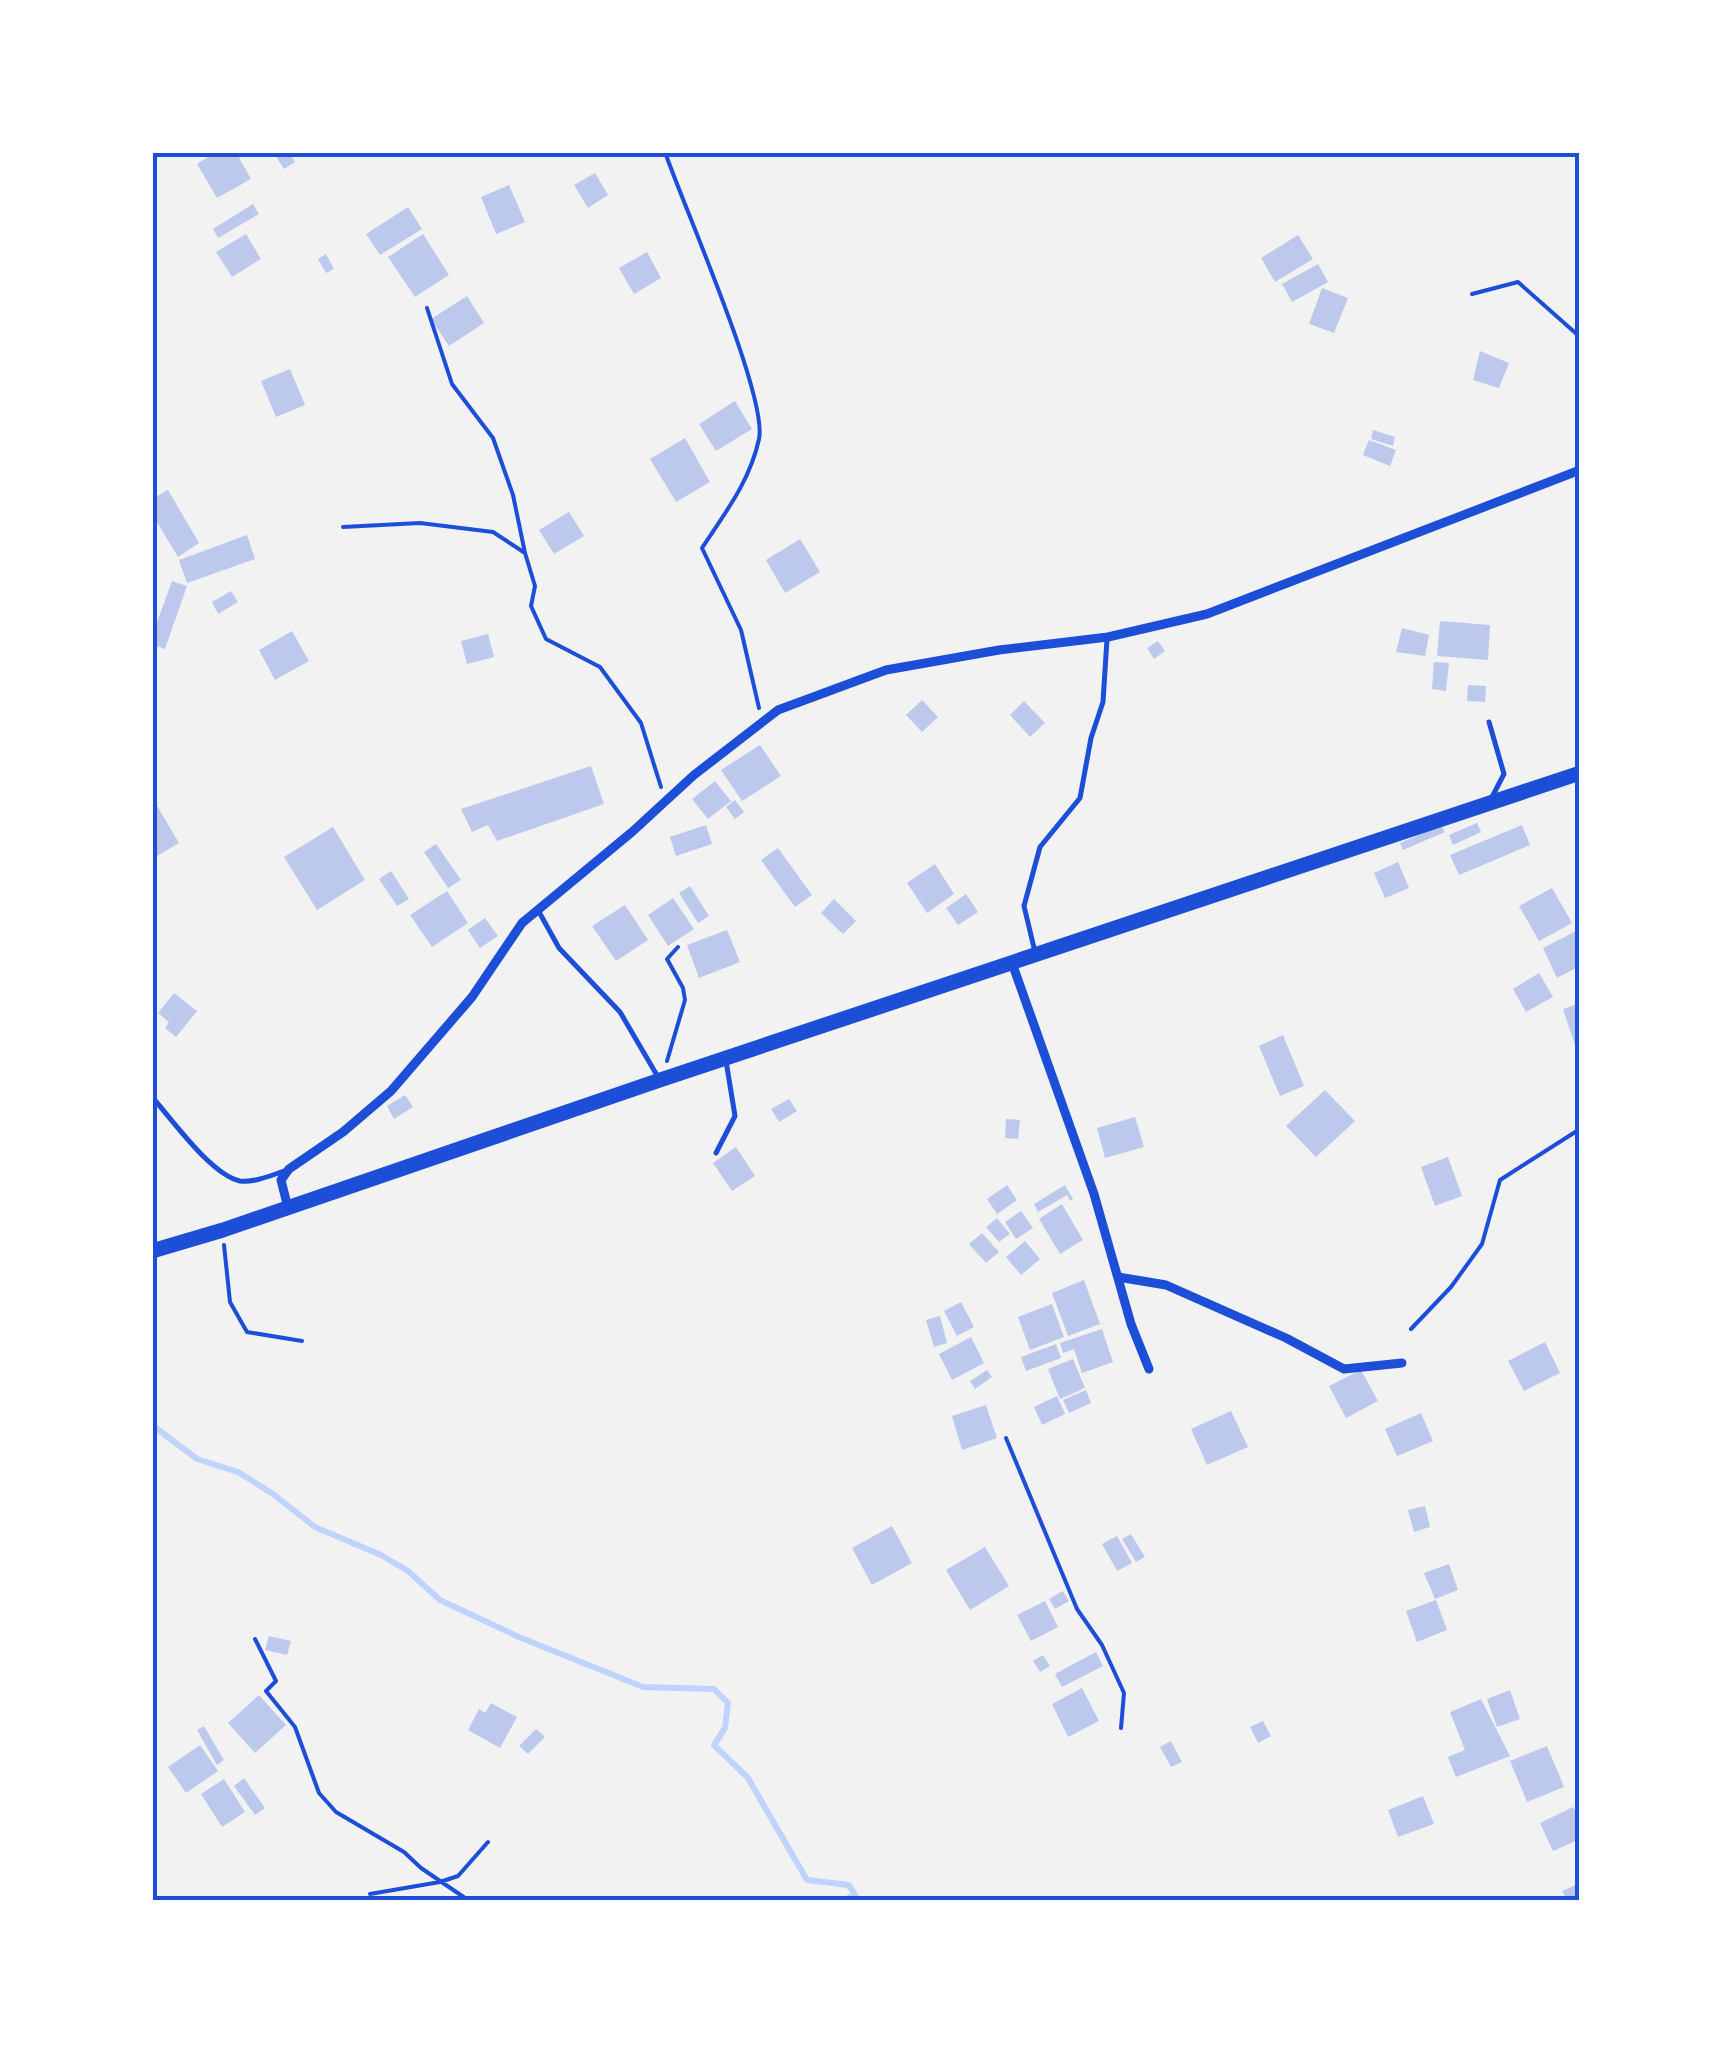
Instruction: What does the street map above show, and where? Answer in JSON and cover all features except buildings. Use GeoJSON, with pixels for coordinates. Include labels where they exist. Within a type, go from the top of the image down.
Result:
{"type":"FeatureCollection","features":[{"type":"Feature","properties":{"kind":"highway"},"geometry":{"type":"LineString","coordinates":[[152,1251],[1580,773]]}},
{"type":"Feature","properties":{"kind":"street"},"geometry":{"type":"LineString","coordinates":[[288,1208],[281,1180],[289,1170],[390,1091],[472,997],[522,923],[778,710],[886,670],[999,650],[1108,637],[1207,614],[1580,470]]}},
{"type":"Feature","properties":{"kind":"street"},"geometry":{"type":"LineString","coordinates":[[1012,963],[1094,1194],[1131,1324],[1149,1368]]}},
{"type":"Feature","properties":{"kind":"street"},"geometry":{"type":"LineString","coordinates":[[1118,1277],[1166,1285],[1286,1338],[1344,1369],[1402,1363]]}},
{"type":"Feature","properties":{"kind":"lane"},"geometry":{"type":"LineString","coordinates":[[1036,956],[1024,906],[1040,847],[1080,798],[1091,738],[1103,702],[1108,637]]}},
{"type":"Feature","properties":{"kind":"lane"},"geometry":{"type":"LineString","coordinates":[[1489,804],[1504,774],[1490,722]]}},
{"type":"Feature","properties":{"kind":"lane"},"geometry":{"type":"LineString","coordinates":[[538,910],[559,948],[620,1012],[660,1080]]}},
{"type":"Feature","properties":{"kind":"lane"},"geometry":{"type":"LineString","coordinates":[[716,1154],[735,1116],[725,1058]]}},
{"type":"Feature","properties":{"kind":"lane"},"geometry":{"type":"LineString","coordinates":[[152,1096],[214,1166],[227,1175],[240,1181],[289,1170]]}},
{"type":"Feature","properties":{"kind":"path"},"geometry":{"type":"LineString","coordinates":[[665,152],[748,373],[760,434],[746,482],[702,548],[740,630],[763,722]]}},
{"type":"Feature","properties":{"kind":"path"},"geometry":{"type":"LineString","coordinates":[[1472,294],[1518,282],[1580,337]]}},
{"type":"Feature","properties":{"kind":"path"},"geometry":{"type":"LineString","coordinates":[[427,308],[452,384],[493,438],[513,495],[524,554],[535,586],[531,606],[546,639],[600,667],[641,723],[666,802]]}},
{"type":"Feature","properties":{"kind":"path"},"geometry":{"type":"LineString","coordinates":[[343,527],[420,523],[493,532],[524,554]]}},
{"type":"Feature","properties":{"kind":"path"},"geometry":{"type":"LineString","coordinates":[[660,1080],[685,1000],[667,959],[678,947]]}},
{"type":"Feature","properties":{"kind":"path"},"geometry":{"type":"LineString","coordinates":[[1411,1329],[1452,1287],[1482,1244],[1500,1180],[1580,1129]]}},
{"type":"Feature","properties":{"kind":"path"},"geometry":{"type":"LineString","coordinates":[[223,1230],[230,1302],[247,1332],[302,1340]]}},
{"type":"Feature","properties":{"kind":"path"},"geometry":{"type":"LineString","coordinates":[[1006,1438],[1077,1609],[1102,1645],[1124,1692],[1122,1728]]}},
{"type":"Feature","properties":{"kind":"path"},"geometry":{"type":"LineString","coordinates":[[256,1639],[276,1681],[266,1691],[295,1727],[319,1793],[336,1812],[404,1852],[468,1900]]}},
{"type":"Feature","properties":{"kind":"path"},"geometry":{"type":"LineString","coordinates":[[370,1894],[458,1876],[488,1842]]}},
{"type":"Feature","properties":{"kind":"waterway"},"geometry":{"type":"LineString","coordinates":[[152,1425],[197,1459],[238,1472],[315,1527],[408,1571],[440,1600],[643,1687],[714,1689],[728,1703],[725,1728],[714,1745],[748,1778],[807,1880],[849,1885],[855,1895],[844,1900]]}}]}
